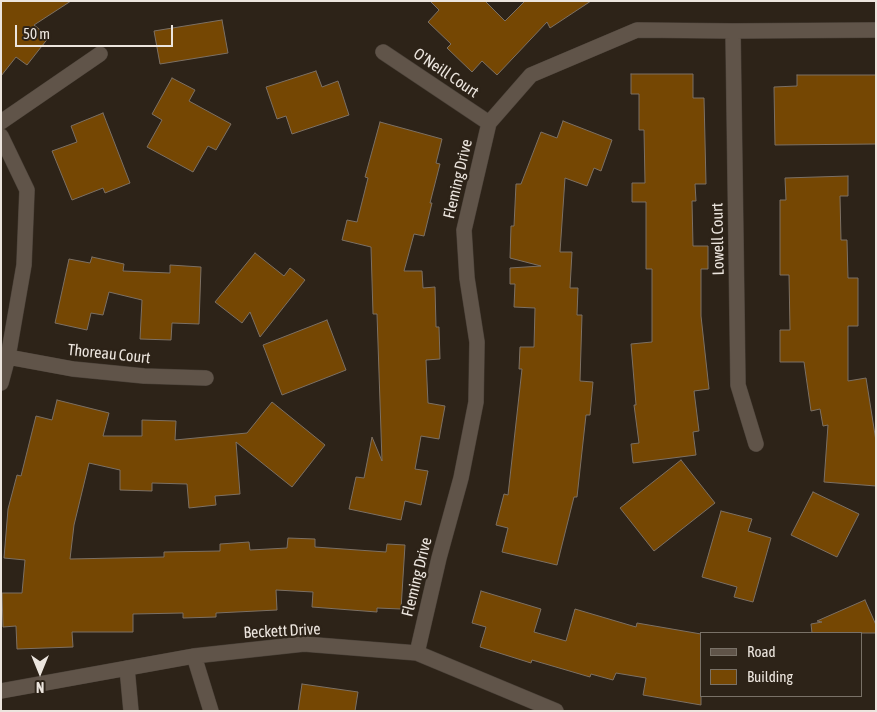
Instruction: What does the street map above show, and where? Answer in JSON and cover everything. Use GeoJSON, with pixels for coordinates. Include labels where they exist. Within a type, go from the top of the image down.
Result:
{"type":"FeatureCollection","features":[{"type":"Feature","properties":{"kind":"street","name":"Fleming Drive"},"geometry":{"type":"LineString","coordinates":[[417,653],[439,558],[461,478],[476,402],[477,342],[467,278],[464,230],[489,124],[531,75],[637,30],[876,30]]}},
{"type":"Feature","properties":{"kind":"street","name":"Lowell Court"},"geometry":{"type":"LineString","coordinates":[[734,31],[738,385],[756,444]]}},
{"type":"Feature","properties":{"kind":"street","name":"O'Neill Court"},"geometry":{"type":"LineString","coordinates":[[383,52],[489,124]]}},
{"type":"Feature","properties":{"kind":"street"},"geometry":{"type":"LineString","coordinates":[[1,122],[100,54]]}},
{"type":"Feature","properties":{"kind":"street"},"geometry":{"type":"LineString","coordinates":[[1,136],[27,190],[24,265],[8,357],[1,383]]}},
{"type":"Feature","properties":{"kind":"street","name":"Thoreau Court"},"geometry":{"type":"LineString","coordinates":[[8,357],[73,369],[144,376],[206,378]]}},
{"type":"Feature","properties":{"kind":"street","name":"Beckett Drive"},"geometry":{"type":"LineString","coordinates":[[1,691],[194,656],[304,644],[417,653],[556,711]]}},
{"type":"Feature","properties":{"kind":"street"},"geometry":{"type":"LineString","coordinates":[[194,656],[211,711]]}},
{"type":"Feature","properties":{"kind":"street"},"geometry":{"type":"LineString","coordinates":[[127,668],[131,711]]}},
{"type":"Feature","properties":{"kind":"building"},"geometry":{"type":"Polygon","coordinates":[[[1,1],[71,1],[34,25],[49,37],[27,65],[16,57],[1,76],[1,1]]]}},
{"type":"Feature","properties":{"kind":"building"},"geometry":{"type":"Polygon","coordinates":[[[430,1],[485,1],[505,21],[525,1],[591,1],[550,28],[547,22],[497,75],[482,61],[472,72],[447,48],[451,44],[428,22],[439,10],[430,1]]]}},
{"type":"Feature","properties":{"kind":"building"},"geometry":{"type":"Polygon","coordinates":[[[222,20],[228,53],[160,64],[154,31],[222,20]]]}},
{"type":"Feature","properties":{"kind":"building"},"geometry":{"type":"Polygon","coordinates":[[[316,71],[322,87],[338,81],[349,115],[292,134],[286,116],[277,119],[266,87],[316,71]]]}},
{"type":"Feature","properties":{"kind":"building"},"geometry":{"type":"Polygon","coordinates":[[[631,74],[693,74],[693,98],[704,98],[706,184],[695,184],[696,201],[692,201],[693,246],[708,246],[708,269],[701,269],[701,316],[709,389],[694,391],[699,431],[693,432],[696,455],[633,463],[631,444],[639,443],[634,405],[636,405],[631,344],[652,342],[652,269],[646,269],[646,202],[632,202],[632,183],[645,183],[644,130],[639,130],[639,94],[631,94],[631,74]]]}},
{"type":"Feature","properties":{"kind":"building"},"geometry":{"type":"Polygon","coordinates":[[[797,75],[876,75],[876,144],[775,145],[774,87],[797,86],[797,75]]]}},
{"type":"Feature","properties":{"kind":"building"},"geometry":{"type":"Polygon","coordinates":[[[172,78],[195,90],[189,101],[231,124],[216,150],[208,146],[193,172],[147,147],[162,120],[152,114],[172,78]]]}},
{"type":"Feature","properties":{"kind":"building"},"geometry":{"type":"Polygon","coordinates":[[[103,113],[130,183],[105,193],[103,188],[72,200],[52,151],[77,142],[71,126],[103,113]]]}},
{"type":"Feature","properties":{"kind":"building"},"geometry":{"type":"Polygon","coordinates":[[[563,121],[612,140],[601,171],[594,168],[587,186],[565,178],[560,252],[572,252],[570,288],[578,288],[577,315],[582,315],[580,381],[593,382],[590,415],[586,415],[577,497],[574,497],[557,565],[502,552],[508,528],[496,525],[504,494],[508,495],[522,369],[519,369],[520,347],[534,347],[535,308],[514,307],[515,284],[510,284],[510,268],[541,266],[510,258],[511,226],[514,226],[516,184],[521,184],[541,132],[557,138],[563,121]]]}},
{"type":"Feature","properties":{"kind":"building"},"geometry":{"type":"Polygon","coordinates":[[[380,122],[442,139],[436,163],[440,164],[424,236],[414,234],[404,271],[422,271],[423,288],[435,287],[436,327],[439,327],[440,359],[426,360],[428,403],[445,406],[439,439],[421,436],[415,469],[428,471],[421,505],[405,501],[401,520],[349,509],[356,477],[364,478],[372,437],[382,461],[377,314],[373,314],[371,247],[342,240],[347,220],[357,222],[368,178],[365,177],[380,122]]]}},
{"type":"Feature","properties":{"kind":"building"},"geometry":{"type":"Polygon","coordinates":[[[848,176],[848,196],[840,196],[841,240],[847,240],[848,278],[858,278],[858,326],[848,326],[848,381],[866,378],[876,441],[876,486],[824,482],[828,425],[823,426],[820,409],[811,411],[804,362],[780,362],[780,330],[790,330],[789,275],[780,275],[780,200],[786,200],[785,178],[848,176]]]}},
{"type":"Feature","properties":{"kind":"building"},"geometry":{"type":"Polygon","coordinates":[[[255,253],[284,276],[290,268],[305,280],[260,337],[250,312],[242,323],[215,302],[255,253]]]}},
{"type":"Feature","properties":{"kind":"building"},"geometry":{"type":"Polygon","coordinates":[[[92,257],[124,264],[123,271],[170,273],[170,265],[201,267],[199,324],[172,323],[171,340],[140,339],[142,300],[109,292],[103,315],[91,313],[87,330],[55,323],[69,259],[90,263],[92,257]]]}},
{"type":"Feature","properties":{"kind":"building"},"geometry":{"type":"Polygon","coordinates":[[[327,320],[346,370],[282,395],[263,345],[327,320]]]}},
{"type":"Feature","properties":{"kind":"building"},"geometry":{"type":"Polygon","coordinates":[[[57,400],[109,413],[103,436],[142,436],[142,420],[176,421],[175,440],[247,433],[272,402],[325,445],[292,487],[236,442],[240,494],[215,496],[216,505],[189,508],[187,484],[152,483],[152,491],[120,490],[120,470],[89,463],[74,525],[70,559],[164,557],[164,552],[220,551],[220,544],[249,542],[250,550],[287,548],[288,538],[315,539],[315,547],[386,552],[387,544],[405,545],[401,609],[377,608],[377,612],[312,607],[313,592],[276,590],[277,610],[216,613],[216,617],[183,618],[183,613],[133,614],[133,632],[72,632],[73,647],[17,649],[16,626],[3,627],[2,593],[22,593],[25,560],[4,558],[8,509],[17,475],[21,476],[36,416],[52,420],[57,400]]]}},
{"type":"Feature","properties":{"kind":"building"},"geometry":{"type":"Polygon","coordinates":[[[681,460],[715,503],[654,551],[620,508],[681,460]]]}},
{"type":"Feature","properties":{"kind":"building"},"geometry":{"type":"Polygon","coordinates":[[[813,492],[859,514],[837,557],[791,535],[813,492]]]}},
{"type":"Feature","properties":{"kind":"building"},"geometry":{"type":"Polygon","coordinates":[[[721,511],[752,519],[748,531],[771,538],[753,602],[734,597],[737,587],[702,577],[721,511]]]}},
{"type":"Feature","properties":{"kind":"building"},"geometry":{"type":"Polygon","coordinates":[[[481,591],[541,609],[534,632],[566,641],[575,609],[636,627],[637,623],[700,634],[701,705],[643,695],[646,678],[616,673],[613,680],[591,674],[590,677],[532,660],[531,663],[480,647],[486,627],[472,623],[481,591]]]}},
{"type":"Feature","properties":{"kind":"building"},"geometry":{"type":"Polygon","coordinates":[[[865,600],[876,625],[876,633],[812,632],[811,624],[822,622],[817,621],[865,600]]]}},
{"type":"Feature","properties":{"kind":"building"},"geometry":{"type":"Polygon","coordinates":[[[302,684],[358,692],[355,711],[298,711],[302,684]]]}}]}
